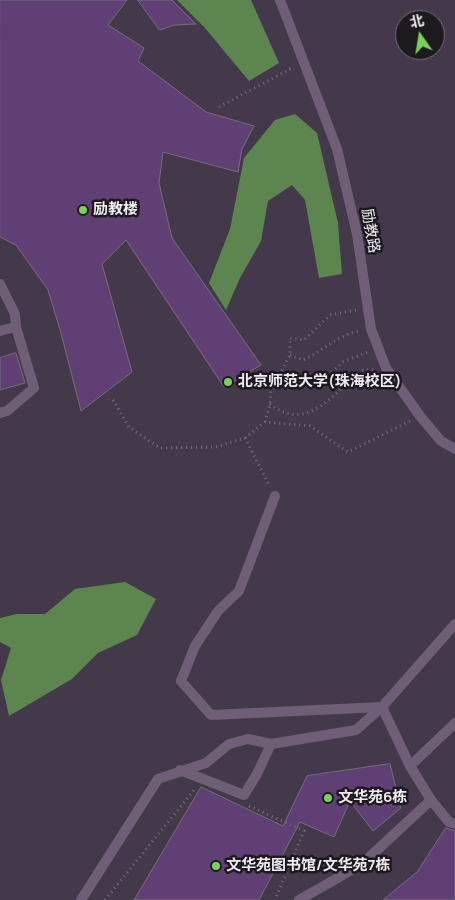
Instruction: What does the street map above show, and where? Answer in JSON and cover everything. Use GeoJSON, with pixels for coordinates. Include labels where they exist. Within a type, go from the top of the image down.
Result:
{"type":"FeatureCollection","features":[{"type":"Feature","properties":{"kind":"lane","name":"励教路"},"geometry":{"type":"LineString","coordinates":[[280,0],[337,150],[357,234],[371,329],[378,348],[386,368],[420,416],[441,441],[455,449]]}},
{"type":"Feature","properties":{"kind":"lane"},"geometry":{"type":"LineString","coordinates":[[0,284],[15,314],[16,327],[34,388],[8,411],[0,413]]}},
{"type":"Feature","properties":{"kind":"lane"},"geometry":{"type":"LineString","coordinates":[[0,331],[16,327]]}},
{"type":"Feature","properties":{"kind":"lane"},"geometry":{"type":"LineString","coordinates":[[275,496],[239,591],[218,611],[195,646],[181,681],[211,715],[382,707]]}},
{"type":"Feature","properties":{"kind":"lane"},"geometry":{"type":"LineString","coordinates":[[80,900],[158,778],[206,763],[229,744],[248,739],[271,744],[356,730],[382,707],[455,624]]}},
{"type":"Feature","properties":{"kind":"lane"},"geometry":{"type":"LineString","coordinates":[[382,707],[410,766],[431,800],[449,822],[455,824]]}},
{"type":"Feature","properties":{"kind":"lane"},"geometry":{"type":"LineString","coordinates":[[410,766],[455,723]]}},
{"type":"Feature","properties":{"kind":"lane"},"geometry":{"type":"LineString","coordinates":[[180,770],[244,795],[257,774],[271,744]]}},
{"type":"Feature","properties":{"kind":"lane"},"geometry":{"type":"LineString","coordinates":[[299,900],[362,864],[431,800]]}},
{"type":"Feature","properties":{"kind":"path"},"geometry":{"type":"LineString","coordinates":[[219,107],[303,62]]}},
{"type":"Feature","properties":{"kind":"path"},"geometry":{"type":"LineString","coordinates":[[113,400],[129,427],[160,448],[216,446],[245,438],[265,422],[270,404],[270,390],[290,355],[290,338],[304,340],[330,315],[367,307]]}},
{"type":"Feature","properties":{"kind":"path"},"geometry":{"type":"LineString","coordinates":[[290,355],[303,360],[319,353],[347,333],[371,329]]}},
{"type":"Feature","properties":{"kind":"path"},"geometry":{"type":"LineString","coordinates":[[280,375],[308,382],[326,377],[343,362],[378,348]]}},
{"type":"Feature","properties":{"kind":"path"},"geometry":{"type":"LineString","coordinates":[[270,404],[281,413],[297,414],[313,411],[328,402],[358,371],[386,368]]}},
{"type":"Feature","properties":{"kind":"path"},"geometry":{"type":"LineString","coordinates":[[265,422],[310,426],[348,452],[420,416]]}},
{"type":"Feature","properties":{"kind":"path"},"geometry":{"type":"LineString","coordinates":[[245,438],[275,496]]}},
{"type":"Feature","properties":{"kind":"path"},"geometry":{"type":"LineString","coordinates":[[105,900],[200,783]]}},
{"type":"Feature","properties":{"kind":"path"},"geometry":{"type":"LineString","coordinates":[[243,803],[304,831],[275,900]]}},
{"type":"Feature","properties":{"kind":"shaded area","name":"北京师范大学(珠海校区)"},"geometry":{"type":"Polygon","coordinates":[[[0,0],[455,0],[455,900],[0,900],[0,0]]]}},
{"type":"Feature","properties":{"kind":"shaded area"},"geometry":{"type":"Polygon","coordinates":[[[177,0],[251,0],[279,63],[249,81],[205,28],[177,0]]]}},
{"type":"Feature","properties":{"kind":"shaded area"},"geometry":{"type":"Polygon","coordinates":[[[295,114],[317,133],[338,223],[342,274],[319,278],[305,200],[292,185],[268,201],[261,241],[240,278],[226,310],[209,283],[230,229],[244,158],[275,120],[295,114]]]}},
{"type":"Feature","properties":{"kind":"shaded area"},"geometry":{"type":"Polygon","coordinates":[[[125,582],[156,599],[137,635],[98,653],[72,679],[9,716],[1,680],[11,648],[0,642],[0,618],[17,614],[45,614],[75,589],[125,582]]]}},
{"type":"Feature","properties":{"kind":"building","name":"励教楼"},"geometry":{"type":"Polygon","coordinates":[[[0,0],[127,0],[108,25],[144,48],[138,61],[206,112],[254,126],[242,149],[238,172],[163,152],[159,183],[172,238],[261,365],[224,387],[126,240],[102,264],[132,372],[81,411],[48,290],[16,245],[0,237],[0,0]]]}},
{"type":"Feature","properties":{"kind":"building"},"geometry":{"type":"Polygon","coordinates":[[[138,0],[172,0],[196,24],[174,25],[160,30],[138,0]]]}},
{"type":"Feature","properties":{"kind":"building"},"geometry":{"type":"Polygon","coordinates":[[[16,353],[25,383],[0,390],[0,358],[16,353]]]}},
{"type":"Feature","properties":{"kind":"building","name":"文华苑图书馆/文华苑7栋"},"geometry":{"type":"Polygon","coordinates":[[[390,764],[401,808],[373,831],[350,801],[334,837],[300,822],[259,900],[134,900],[201,787],[283,826],[307,776],[390,764]]]}},
{"type":"Feature","properties":{"kind":"building"},"geometry":{"type":"Polygon","coordinates":[[[446,828],[455,831],[455,900],[383,900],[417,872],[446,828]]]}},
{"type":"Feature","properties":{"kind":"place","name":"励教楼"},"geometry":{"type":"Point","coordinates":[83,210]}},
{"type":"Feature","properties":{"kind":"place","name":"北京师范大学(珠海校区)"},"geometry":{"type":"Point","coordinates":[228,382]}},
{"type":"Feature","properties":{"kind":"place","name":"文华苑6栋"},"geometry":{"type":"Point","coordinates":[328,798]}},
{"type":"Feature","properties":{"kind":"place","name":"文华苑图书馆/文华苑7栋"},"geometry":{"type":"Point","coordinates":[216,866]}}]}
